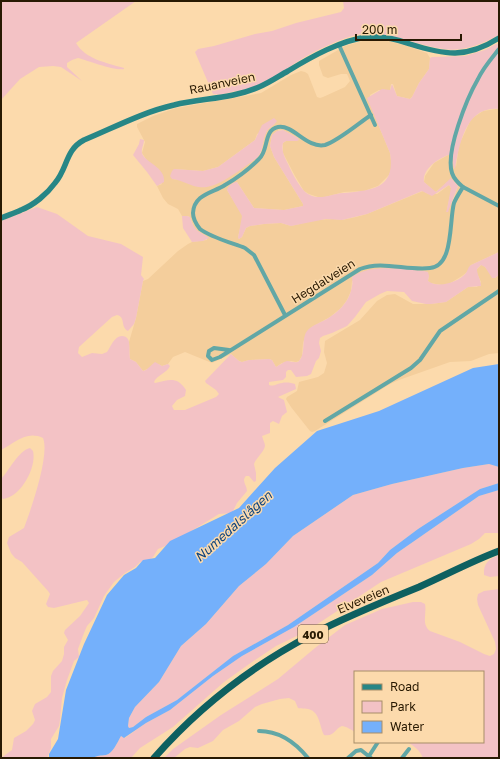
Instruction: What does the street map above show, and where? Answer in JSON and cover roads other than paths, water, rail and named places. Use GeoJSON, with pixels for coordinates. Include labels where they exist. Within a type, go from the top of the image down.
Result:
{"type":"FeatureCollection","features":[{"type":"Feature","properties":{"kind":"highway","name":"Elveveien"},"geometry":{"type":"LineString","coordinates":[[154,758],[202,710],[228,688],[271,657],[339,621],[499,551]]}},
{"type":"Feature","properties":{"kind":"main road","name":"Rauanveien"},"geometry":{"type":"LineString","coordinates":[[1,218],[25,208],[47,192],[56,183],[70,151],[80,142],[164,108],[235,94],[259,87],[306,60],[339,45],[362,38],[383,37],[438,52],[453,53],[478,49],[499,38]]}},
{"type":"Feature","properties":{"kind":"street"},"geometry":{"type":"LineString","coordinates":[[339,45],[375,125]]}},
{"type":"Feature","properties":{"kind":"street"},"geometry":{"type":"LineString","coordinates":[[499,49],[487,63],[477,79],[464,110],[452,146],[451,164],[452,173],[457,182],[463,187],[499,206]]}},
{"type":"Feature","properties":{"kind":"street","name":"Hegdalveien"},"geometry":{"type":"LineString","coordinates":[[285,315],[254,255],[245,248],[207,233],[196,224],[193,215],[196,202],[205,194],[225,185],[259,160],[265,153],[269,133],[276,128],[286,128],[315,144],[324,145],[333,141],[371,115]]}},
{"type":"Feature","properties":{"kind":"street","name":"Hegdalveien"},"geometry":{"type":"LineString","coordinates":[[230,350],[214,348],[209,351],[208,356],[212,360],[215,359],[230,350],[356,271],[365,267],[430,268],[439,264],[446,256],[454,204],[463,187]]}},
{"type":"Feature","properties":{"kind":"street"},"geometry":{"type":"LineString","coordinates":[[325,421],[411,368],[420,360],[440,331],[499,291]]}},
{"type":"Feature","properties":{"kind":"street"},"geometry":{"type":"LineString","coordinates":[[259,731],[270,731],[286,737],[301,749],[308,758]]}},
{"type":"Feature","properties":{"kind":"street"},"geometry":{"type":"LineString","coordinates":[[348,758],[356,751],[361,750],[370,757],[377,743]]}},
{"type":"Feature","properties":{"kind":"street"},"geometry":{"type":"LineString","coordinates":[[402,758],[408,749]]}},
{"type":"Feature","properties":{"kind":"water","name":"Numedalslågen"},"geometry":{"type":"Polygon","coordinates":[[[499,364],[499,467],[489,464],[463,468],[392,484],[353,495],[293,536],[266,564],[239,586],[206,624],[181,646],[159,682],[135,707],[129,718],[129,728],[177,700],[233,656],[288,625],[378,563],[390,550],[418,529],[480,489],[499,483],[499,490],[479,496],[397,553],[372,575],[294,627],[242,656],[213,676],[170,710],[146,723],[124,738],[121,736],[115,747],[108,754],[93,758],[49,758],[49,754],[58,739],[66,690],[84,644],[107,595],[124,575],[136,568],[143,560],[155,558],[170,541],[239,508],[275,468],[317,431],[379,411],[473,368],[499,364]]]}}]}
